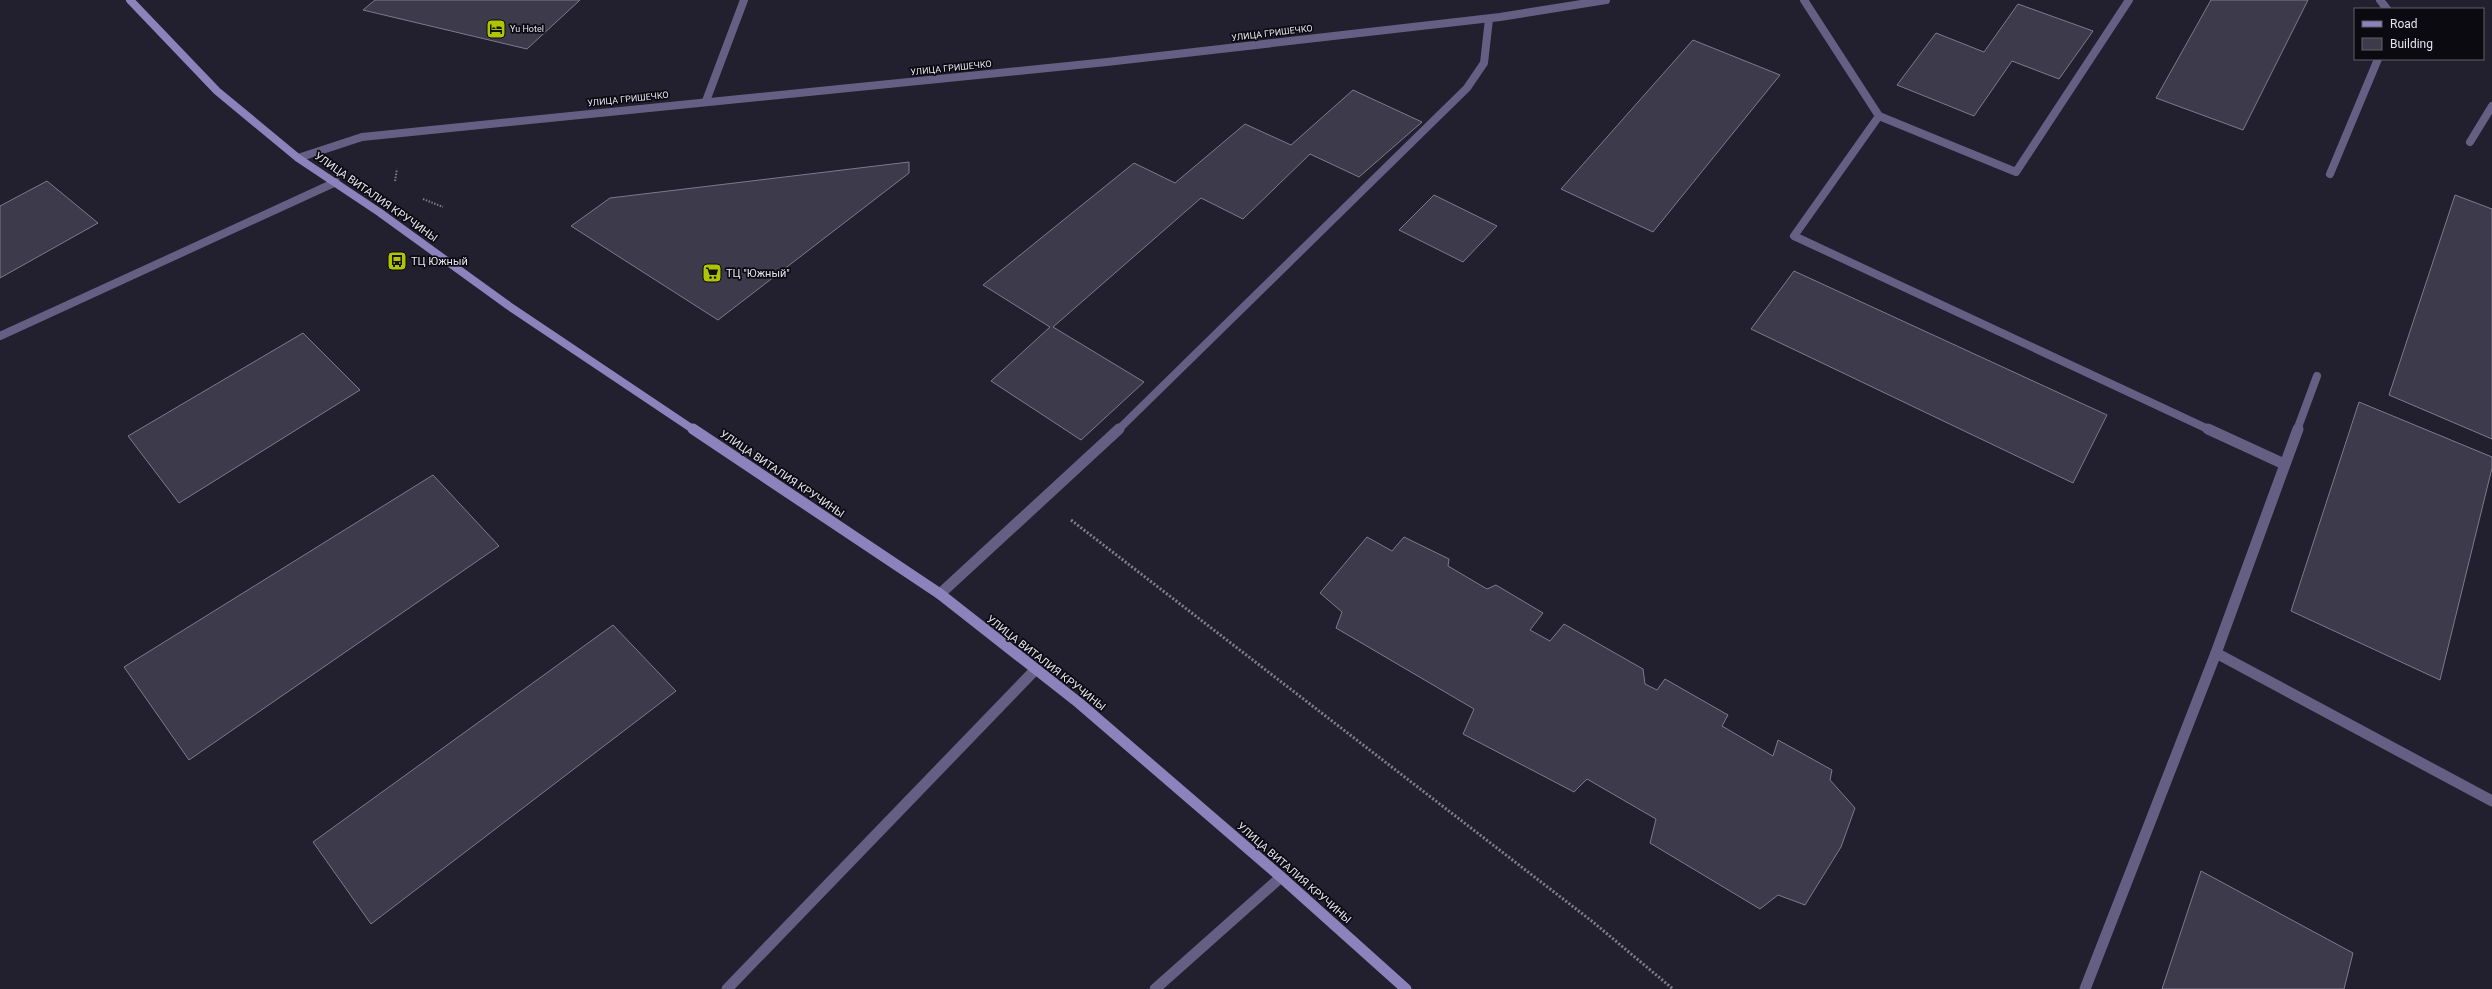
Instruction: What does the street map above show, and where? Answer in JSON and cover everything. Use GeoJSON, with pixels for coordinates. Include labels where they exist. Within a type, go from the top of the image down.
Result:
{"type":"FeatureCollection","features":[{"type":"Feature","properties":{"kind":"street","name":"УЛИЦА ВИТАЛИЯ КРУЧИНЫ"},"geometry":{"type":"LineString","coordinates":[[130,0],[217,91],[298,158],[336,182],[509,306],[940,594],[1079,703],[1281,877],[1406,989]]}},
{"type":"Feature","properties":{"kind":"street"},"geometry":{"type":"LineString","coordinates":[[706,101],[744,0]]}},
{"type":"Feature","properties":{"kind":"street","name":"УЛИЦА ГРИШЕЧКО"},"geometry":{"type":"LineString","coordinates":[[298,158],[362,137],[465,125],[1152,58],[1400,26],[1488,19],[1558,10],[1606,0]]}},
{"type":"Feature","properties":{"kind":"street"},"geometry":{"type":"LineString","coordinates":[[1804,0],[1879,116],[2016,172],[2128,0]]}},
{"type":"Feature","properties":{"kind":"street"},"geometry":{"type":"LineString","coordinates":[[2380,0],[2386,8]]}},
{"type":"Feature","properties":{"kind":"street"},"geometry":{"type":"LineString","coordinates":[[940,594],[1042,498],[1152,398],[1467,88],[1484,63],[1488,19]]}},
{"type":"Feature","properties":{"kind":"street"},"geometry":{"type":"LineString","coordinates":[[2330,174],[2378,60]]}},
{"type":"Feature","properties":{"kind":"street"},"geometry":{"type":"LineString","coordinates":[[2470,142],[2492,106]]}},
{"type":"Feature","properties":{"kind":"street"},"geometry":{"type":"LineString","coordinates":[[1879,116],[1794,236],[2284,464]]}},
{"type":"Feature","properties":{"kind":"street"},"geometry":{"type":"LineString","coordinates":[[0,336],[336,182]]}},
{"type":"Feature","properties":{"kind":"street"},"geometry":{"type":"LineString","coordinates":[[2085,989],[2216,653],[2316,376]]}},
{"type":"Feature","properties":{"kind":"street"},"geometry":{"type":"LineString","coordinates":[[2216,653],[2492,801]]}},
{"type":"Feature","properties":{"kind":"street"},"geometry":{"type":"LineString","coordinates":[[727,989],[1035,670]]}},
{"type":"Feature","properties":{"kind":"street"},"geometry":{"type":"LineString","coordinates":[[1155,989],[1281,877]]}},
{"type":"Feature","properties":{"kind":"path"},"geometry":{"type":"LineString","coordinates":[[394,184],[397,166]]}},
{"type":"Feature","properties":{"kind":"path"},"geometry":{"type":"LineString","coordinates":[[416,197],[443,207]]}},
{"type":"Feature","properties":{"kind":"path"},"geometry":{"type":"LineString","coordinates":[[1042,498],[1593,922],[1673,989]]}},
{"type":"Feature","properties":{"kind":"building","name":"Yu Hotel"},"geometry":{"type":"Polygon","coordinates":[[[375,0],[580,0],[527,49],[363,10],[375,0]]]}},
{"type":"Feature","properties":{"kind":"building"},"geometry":{"type":"Polygon","coordinates":[[[2211,0],[2308,0],[2243,130],[2156,98],[2211,0]]]}},
{"type":"Feature","properties":{"kind":"building"},"geometry":{"type":"Polygon","coordinates":[[[2018,4],[2093,31],[2059,79],[2012,61],[1974,116],[1897,85],[1936,33],[1984,52],[2018,4]]]}},
{"type":"Feature","properties":{"kind":"building"},"geometry":{"type":"Polygon","coordinates":[[[1693,40],[1780,75],[1653,232],[1561,189],[1693,40]]]}},
{"type":"Feature","properties":{"kind":"building"},"geometry":{"type":"Polygon","coordinates":[[[1353,90],[1422,122],[1359,177],[1310,154],[1243,219],[1201,198],[1053,327],[1144,382],[1081,440],[991,381],[1050,327],[983,285],[1134,163],[1175,183],[1245,124],[1291,145],[1353,90]]]}},
{"type":"Feature","properties":{"kind":"building","name":"ТЦ \"Южный\""},"geometry":{"type":"Polygon","coordinates":[[[909,162],[909,173],[718,320],[571,226],[610,198],[909,162]]]}},
{"type":"Feature","properties":{"kind":"building"},"geometry":{"type":"Polygon","coordinates":[[[47,181],[98,223],[0,278],[0,206],[47,181]]]}},
{"type":"Feature","properties":{"kind":"building"},"geometry":{"type":"Polygon","coordinates":[[[1434,195],[1497,226],[1463,262],[1399,230],[1434,195]]]}},
{"type":"Feature","properties":{"kind":"building"},"geometry":{"type":"Polygon","coordinates":[[[2455,195],[2492,209],[2492,439],[2389,395],[2455,195]]]}},
{"type":"Feature","properties":{"kind":"building"},"geometry":{"type":"Polygon","coordinates":[[[1794,271],[2107,415],[2073,483],[1751,329],[1794,271]]]}},
{"type":"Feature","properties":{"kind":"building"},"geometry":{"type":"Polygon","coordinates":[[[303,333],[360,390],[179,503],[128,436],[303,333]]]}},
{"type":"Feature","properties":{"kind":"building"},"geometry":{"type":"Polygon","coordinates":[[[2359,402],[2492,457],[2492,468],[2440,680],[2291,611],[2359,402]]]}},
{"type":"Feature","properties":{"kind":"building"},"geometry":{"type":"Polygon","coordinates":[[[433,475],[499,546],[189,760],[124,667],[433,475]]]}},
{"type":"Feature","properties":{"kind":"building"},"geometry":{"type":"Polygon","coordinates":[[[1367,537],[1392,551],[1404,537],[1449,559],[1448,566],[1487,589],[1496,585],[1543,613],[1530,630],[1550,641],[1564,624],[1643,669],[1645,684],[1657,690],[1665,679],[1728,715],[1722,726],[1773,756],[1778,740],[1832,770],[1830,780],[1855,808],[1841,847],[1805,905],[1778,895],[1760,909],[1650,843],[1656,819],[1587,779],[1574,792],[1463,734],[1474,709],[1336,628],[1342,612],[1320,593],[1367,537]]]}},
{"type":"Feature","properties":{"kind":"building"},"geometry":{"type":"Polygon","coordinates":[[[613,625],[676,691],[371,924],[313,842],[613,625]]]}},
{"type":"Feature","properties":{"kind":"building"},"geometry":{"type":"Polygon","coordinates":[[[2201,871],[2353,953],[2344,989],[2162,989],[2201,871]]]}},
{"type":"Feature","properties":{"kind":"place","name":"Yu Hotel"},"geometry":{"type":"Point","coordinates":[496,29]}},
{"type":"Feature","properties":{"kind":"place","name":"ТЦ Южный"},"geometry":{"type":"Point","coordinates":[397,261]}},
{"type":"Feature","properties":{"kind":"place","name":"ТЦ \"Южный\""},"geometry":{"type":"Point","coordinates":[712,273]}}]}
